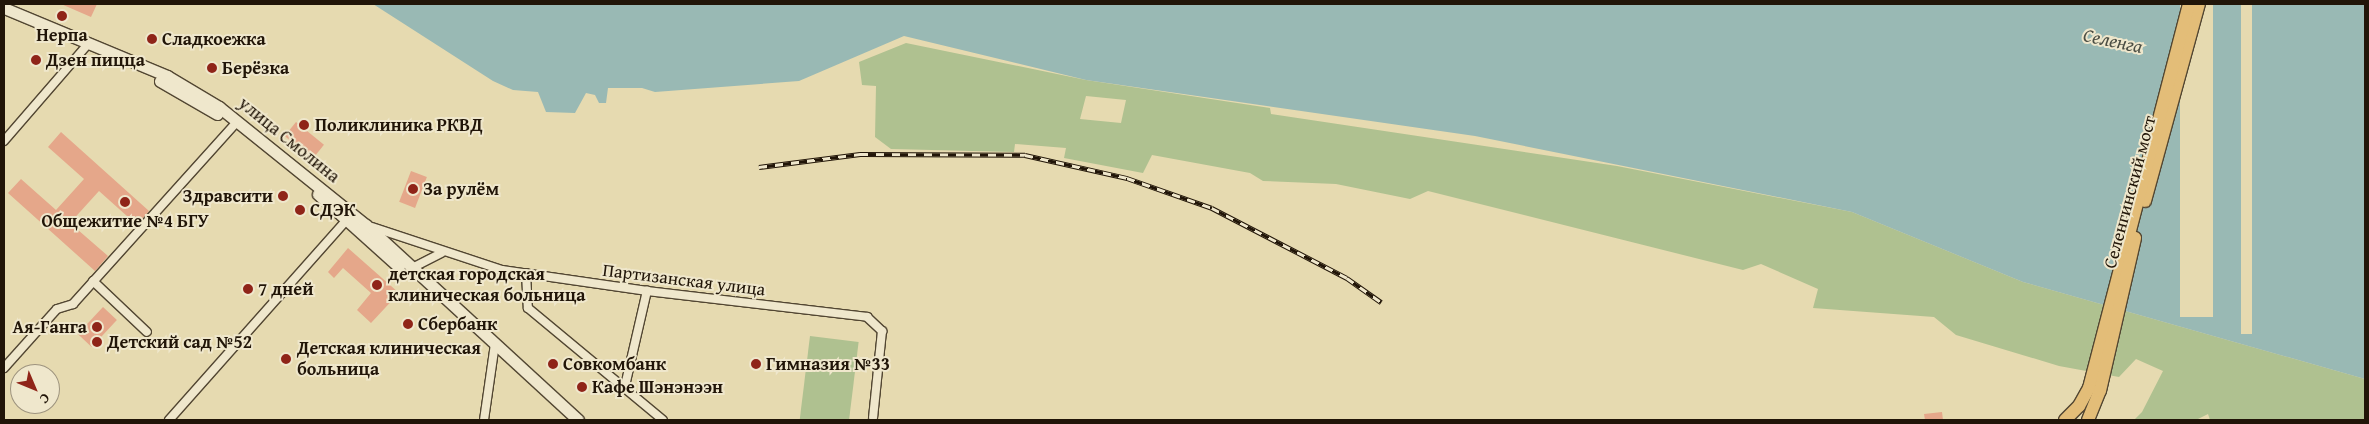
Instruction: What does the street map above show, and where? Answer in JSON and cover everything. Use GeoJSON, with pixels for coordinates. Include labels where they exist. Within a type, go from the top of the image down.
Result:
{"type":"FeatureCollection","features":[{"type":"Feature","properties":{"kind":"main road","name":"Селенгинский мост"},"geometry":{"type":"LineString","coordinates":[[2094,390],[2189,4]]}},
{"type":"Feature","properties":{"kind":"main road","name":"Селенгинский мост"},"geometry":{"type":"LineString","coordinates":[[2094,390],[2199,4]]}},
{"type":"Feature","properties":{"kind":"main road","name":"улица Смолина"},"geometry":{"type":"LineString","coordinates":[[4,8],[86,47],[194,89],[349,217],[366,225],[495,348],[578,420]]}},
{"type":"Feature","properties":{"kind":"main road"},"geometry":{"type":"LineString","coordinates":[[4,16],[86,47]]}},
{"type":"Feature","properties":{"kind":"main road"},"geometry":{"type":"LineString","coordinates":[[349,217],[495,348],[568,420]]}},
{"type":"Feature","properties":{"kind":"main road"},"geometry":{"type":"LineString","coordinates":[[2090,420],[2094,390]]}},
{"type":"Feature","properties":{"kind":"main road"},"geometry":{"type":"LineString","coordinates":[[2065,420],[2094,390]]}},
{"type":"Feature","properties":{"kind":"street"},"geometry":{"type":"LineString","coordinates":[[4,141],[86,47]]}},
{"type":"Feature","properties":{"kind":"street"},"geometry":{"type":"LineString","coordinates":[[4,368],[57,309],[73,304],[236,123]]}},
{"type":"Feature","properties":{"kind":"street"},"geometry":{"type":"LineString","coordinates":[[169,420],[349,217]]}},
{"type":"Feature","properties":{"kind":"street","name":"Партизанская улица"},"geometry":{"type":"LineString","coordinates":[[366,225],[441,252],[526,273],[647,291],[867,317],[882,331],[873,418]]}},
{"type":"Feature","properties":{"kind":"street"},"geometry":{"type":"LineString","coordinates":[[412,268],[441,252]]}},
{"type":"Feature","properties":{"kind":"street"},"geometry":{"type":"LineString","coordinates":[[526,273],[528,308],[617,384],[625,386],[663,420]]}},
{"type":"Feature","properties":{"kind":"street"},"geometry":{"type":"LineString","coordinates":[[93,281],[147,332]]}},
{"type":"Feature","properties":{"kind":"street"},"geometry":{"type":"LineString","coordinates":[[625,386],[647,291]]}},
{"type":"Feature","properties":{"kind":"street"},"geometry":{"type":"LineString","coordinates":[[484,420],[495,348]]}},
{"type":"Feature","properties":{"kind":"green space"},"geometry":{"type":"Polygon","coordinates":[[[906,43],[1086,80],[1270,108],[1271,114],[1617,166],[1852,212],[2023,282],[2365,379],[2365,420],[2210,420],[2208,414],[2196,420],[2134,420],[2142,412],[2163,371],[2136,359],[2119,377],[2059,366],[1956,335],[1934,317],[1813,308],[1818,289],[1761,264],[1743,270],[1428,191],[1410,199],[1336,184],[1263,181],[1250,173],[1152,155],[1143,173],[1064,158],[1066,148],[1015,144],[1014,152],[891,149],[875,137],[876,86],[862,85],[859,62],[906,43]],[[1086,96],[1080,119],[1121,123],[1126,100],[1086,96]]]}},
{"type":"Feature","properties":{"kind":"green space"},"geometry":{"type":"Polygon","coordinates":[[[810,336],[859,342],[849,420],[800,420],[810,336]]]}},
{"type":"Feature","properties":{"kind":"water","name":"Селенга"},"geometry":{"type":"Polygon","coordinates":[[[373,4],[2365,4],[2365,379],[2023,282],[1852,212],[1475,136],[1086,80],[904,36],[799,81],[655,92],[642,88],[608,88],[606,103],[599,103],[595,95],[586,93],[575,113],[546,112],[538,92],[513,90],[493,81],[373,4]]]}},
{"type":"Feature","properties":{"kind":"pier"},"geometry":{"type":"Polygon","coordinates":[[[2180,4],[2213,4],[2213,317],[2180,317],[2180,4]]]}},
{"type":"Feature","properties":{"kind":"pier"},"geometry":{"type":"Polygon","coordinates":[[[2241,4],[2252,4],[2252,334],[2241,334],[2241,4]]]}},
{"type":"Feature","properties":{"kind":"building"},"geometry":{"type":"Polygon","coordinates":[[[61,4],[97,4],[91,17],[61,4]]]}},
{"type":"Feature","properties":{"kind":"building"},"geometry":{"type":"Polygon","coordinates":[[[296,122],[324,145],[313,159],[285,136],[296,122]]]}},
{"type":"Feature","properties":{"kind":"building","name":"Общежитие №4 БГУ"},"geometry":{"type":"Polygon","coordinates":[[[61,132],[149,211],[137,225],[99,191],[70,223],[108,256],[95,271],[8,193],[21,179],[56,210],[84,179],[48,147],[61,132]]]}},
{"type":"Feature","properties":{"kind":"building","name":"За рулём"},"geometry":{"type":"Polygon","coordinates":[[[411,171],[427,177],[415,208],[399,202],[411,171]]]}},
{"type":"Feature","properties":{"kind":"building","name":"детская городская клиническая больница"},"geometry":{"type":"Polygon","coordinates":[[[348,248],[399,293],[371,323],[357,310],[371,293],[343,268],[334,278],[328,272],[348,248]]]}},
{"type":"Feature","properties":{"kind":"building","name":"Ая-Ганга"},"geometry":{"type":"Polygon","coordinates":[[[103,307],[117,320],[92,347],[78,334],[103,307]]]}},
{"type":"Feature","properties":{"kind":"building"},"geometry":{"type":"Polygon","coordinates":[[[1942,412],[1943,420],[1925,420],[1924,414],[1942,412]]]}},
{"type":"Feature","properties":{"kind":"railway"},"geometry":{"type":"LineString","coordinates":[[759,167],[860,154],[1025,155],[1127,178],[1212,208],[1347,278],[1381,302]]}},
{"type":"Feature","properties":{"kind":"place","name":"Нерпа"},"geometry":{"type":"Point","coordinates":[62,16]}},
{"type":"Feature","properties":{"kind":"place","name":"Сладкоежка"},"geometry":{"type":"Point","coordinates":[152,39]}},
{"type":"Feature","properties":{"kind":"place","name":"Дзен пицца"},"geometry":{"type":"Point","coordinates":[36,60]}},
{"type":"Feature","properties":{"kind":"place","name":"Берёзка"},"geometry":{"type":"Point","coordinates":[212,68]}},
{"type":"Feature","properties":{"kind":"place","name":"Поликлиника РКВД"},"geometry":{"type":"Point","coordinates":[304,125]}},
{"type":"Feature","properties":{"kind":"place","name":"За рулём"},"geometry":{"type":"Point","coordinates":[413,189]}},
{"type":"Feature","properties":{"kind":"place","name":"Здравсити"},"geometry":{"type":"Point","coordinates":[283,196]}},
{"type":"Feature","properties":{"kind":"place","name":"Общежитие №4 БГУ"},"geometry":{"type":"Point","coordinates":[125,202]}},
{"type":"Feature","properties":{"kind":"place","name":"СДЭК"},"geometry":{"type":"Point","coordinates":[300,210]}},
{"type":"Feature","properties":{"kind":"place","name":"детская городская клиническая больница"},"geometry":{"type":"Point","coordinates":[377,285]}},
{"type":"Feature","properties":{"kind":"place","name":"7 дней"},"geometry":{"type":"Point","coordinates":[248,289]}},
{"type":"Feature","properties":{"kind":"place","name":"Сбербанк"},"geometry":{"type":"Point","coordinates":[408,324]}},
{"type":"Feature","properties":{"kind":"place","name":"Ая-Ганга"},"geometry":{"type":"Point","coordinates":[97,327]}},
{"type":"Feature","properties":{"kind":"place","name":"Детский сад №52"},"geometry":{"type":"Point","coordinates":[97,342]}},
{"type":"Feature","properties":{"kind":"place","name":"Детская клиническая больница"},"geometry":{"type":"Point","coordinates":[286,359]}},
{"type":"Feature","properties":{"kind":"place","name":"Совкомбанк"},"geometry":{"type":"Point","coordinates":[553,364]}},
{"type":"Feature","properties":{"kind":"place","name":"Гимназия №33"},"geometry":{"type":"Point","coordinates":[756,364]}},
{"type":"Feature","properties":{"kind":"place","name":"Кафе Шэнэнээн"},"geometry":{"type":"Point","coordinates":[582,387]}}]}
